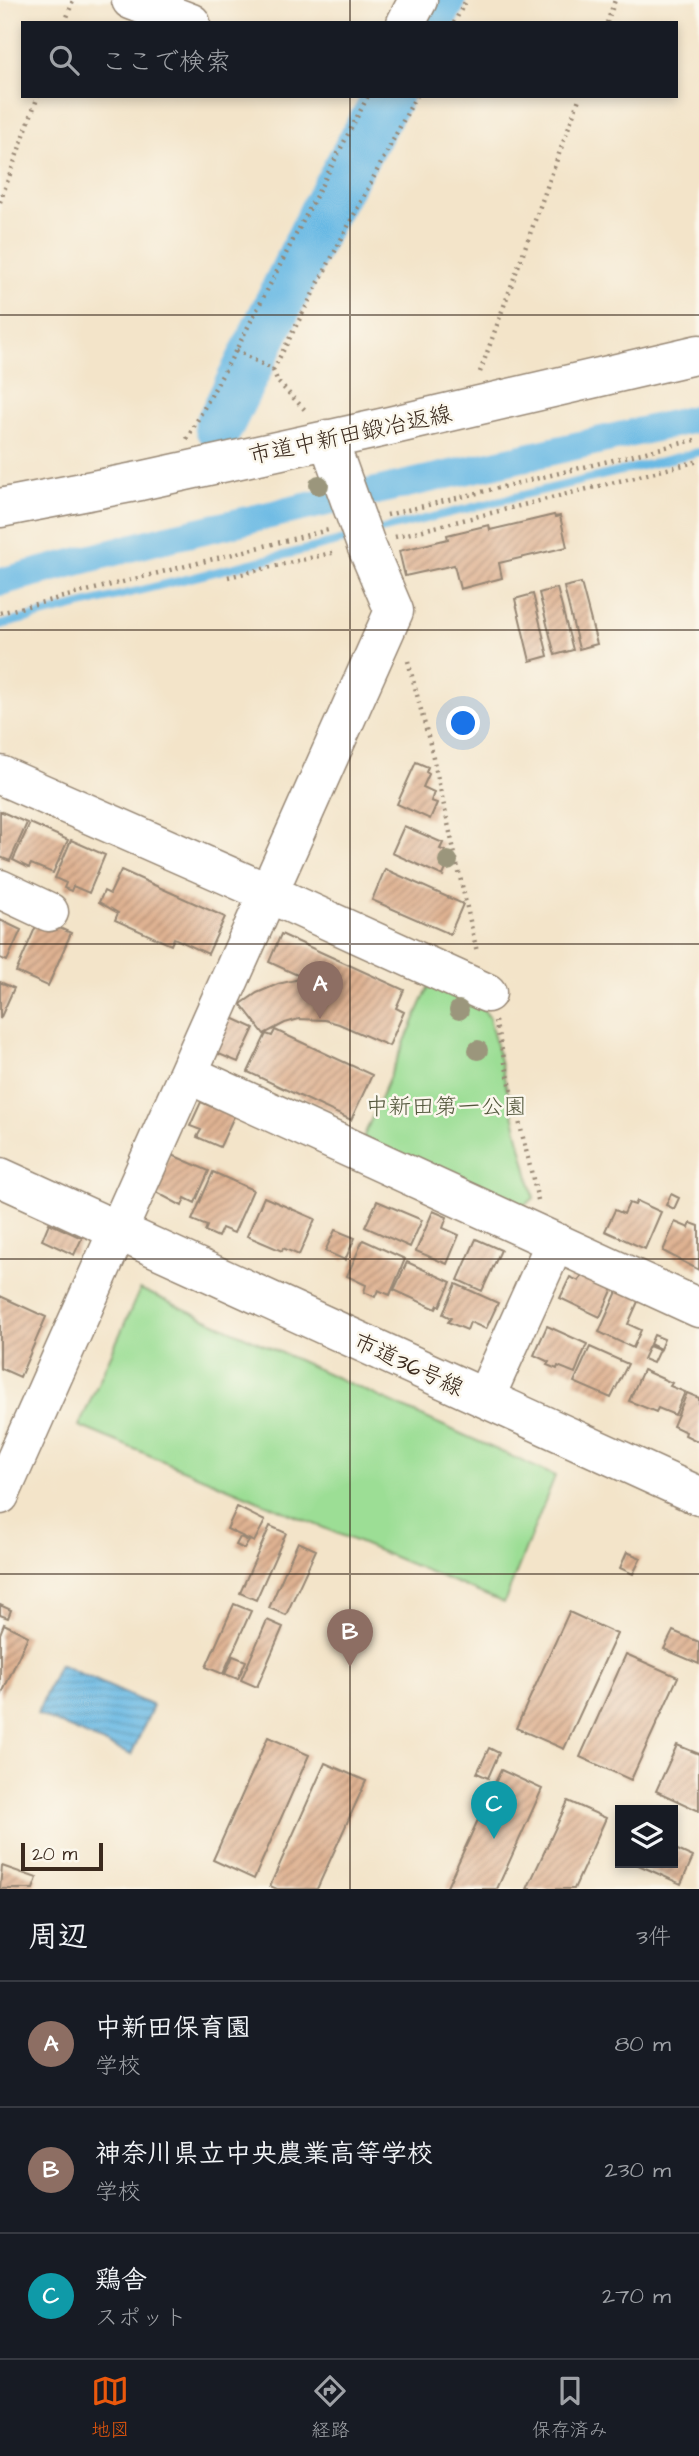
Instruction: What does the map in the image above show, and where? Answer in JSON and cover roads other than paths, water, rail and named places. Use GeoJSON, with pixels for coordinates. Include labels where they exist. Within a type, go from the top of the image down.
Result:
{"type":"FeatureCollection","features":[{"type":"Feature","properties":{"kind":"street"},"geometry":{"type":"LineString","coordinates":[[131,0],[186,21]]}},
{"type":"Feature","properties":{"kind":"street"},"geometry":{"type":"LineString","coordinates":[[407,21],[418,0]]}},
{"type":"Feature","properties":{"kind":"street","name":"市道中新田鍛冶返線"},"geometry":{"type":"LineString","coordinates":[[0,508],[170,474],[699,354]]}},
{"type":"Feature","properties":{"kind":"street"},"geometry":{"type":"LineString","coordinates":[[0,1495],[120,1232],[394,611],[328,439]]}},
{"type":"Feature","properties":{"kind":"street"},"geometry":{"type":"LineString","coordinates":[[0,775],[487,993]]}},
{"type":"Feature","properties":{"kind":"street"},"geometry":{"type":"LineString","coordinates":[[0,889],[49,912]]}},
{"type":"Feature","properties":{"kind":"street"},"geometry":{"type":"LineString","coordinates":[[188,1074],[699,1308]]}},
{"type":"Feature","properties":{"kind":"street","name":"市道36号線"},"geometry":{"type":"LineString","coordinates":[[0,1177],[699,1496]]}},
{"type":"Feature","properties":{"kind":"street"},"geometry":{"type":"LineString","coordinates":[[485,1398],[555,1243]]}},
{"type":"Feature","properties":{"kind":"water"},"geometry":{"type":"Polygon","coordinates":[[[59,1664],[153,1706],[131,1755],[37,1714],[59,1664]]]}},
{"type":"Feature","properties":{"kind":"waterway"},"geometry":{"type":"LineString","coordinates":[[430,21],[441,0]]}},
{"type":"Feature","properties":{"kind":"waterway"},"geometry":{"type":"LineString","coordinates":[[219,426],[322,215],[387,98]]}},
{"type":"Feature","properties":{"kind":"waterway"},"geometry":{"type":"LineString","coordinates":[[0,582],[164,539],[699,418]]}},
{"type":"Feature","properties":{"kind":"waterway"},"geometry":{"type":"LineString","coordinates":[[372,532],[699,452]]}},
{"type":"Feature","properties":{"kind":"waterway"},"geometry":{"type":"LineString","coordinates":[[0,625],[353,538]]}},
{"type":"Feature","properties":{"kind":"place","name":"中新田保育園"},"geometry":{"type":"Point","coordinates":[320,1019]}},
{"type":"Feature","properties":{"kind":"place","name":"神奈川県立中央農業高等学校"},"geometry":{"type":"Point","coordinates":[350,1667]}},
{"type":"Feature","properties":{"kind":"place","name":"鶏舎"},"geometry":{"type":"Point","coordinates":[494,1839]}},
{"type":"Feature","properties":{"kind":"park label","name":"中新田第一公園"},"geometry":{"type":"Point","coordinates":[446,1106]}}]}
